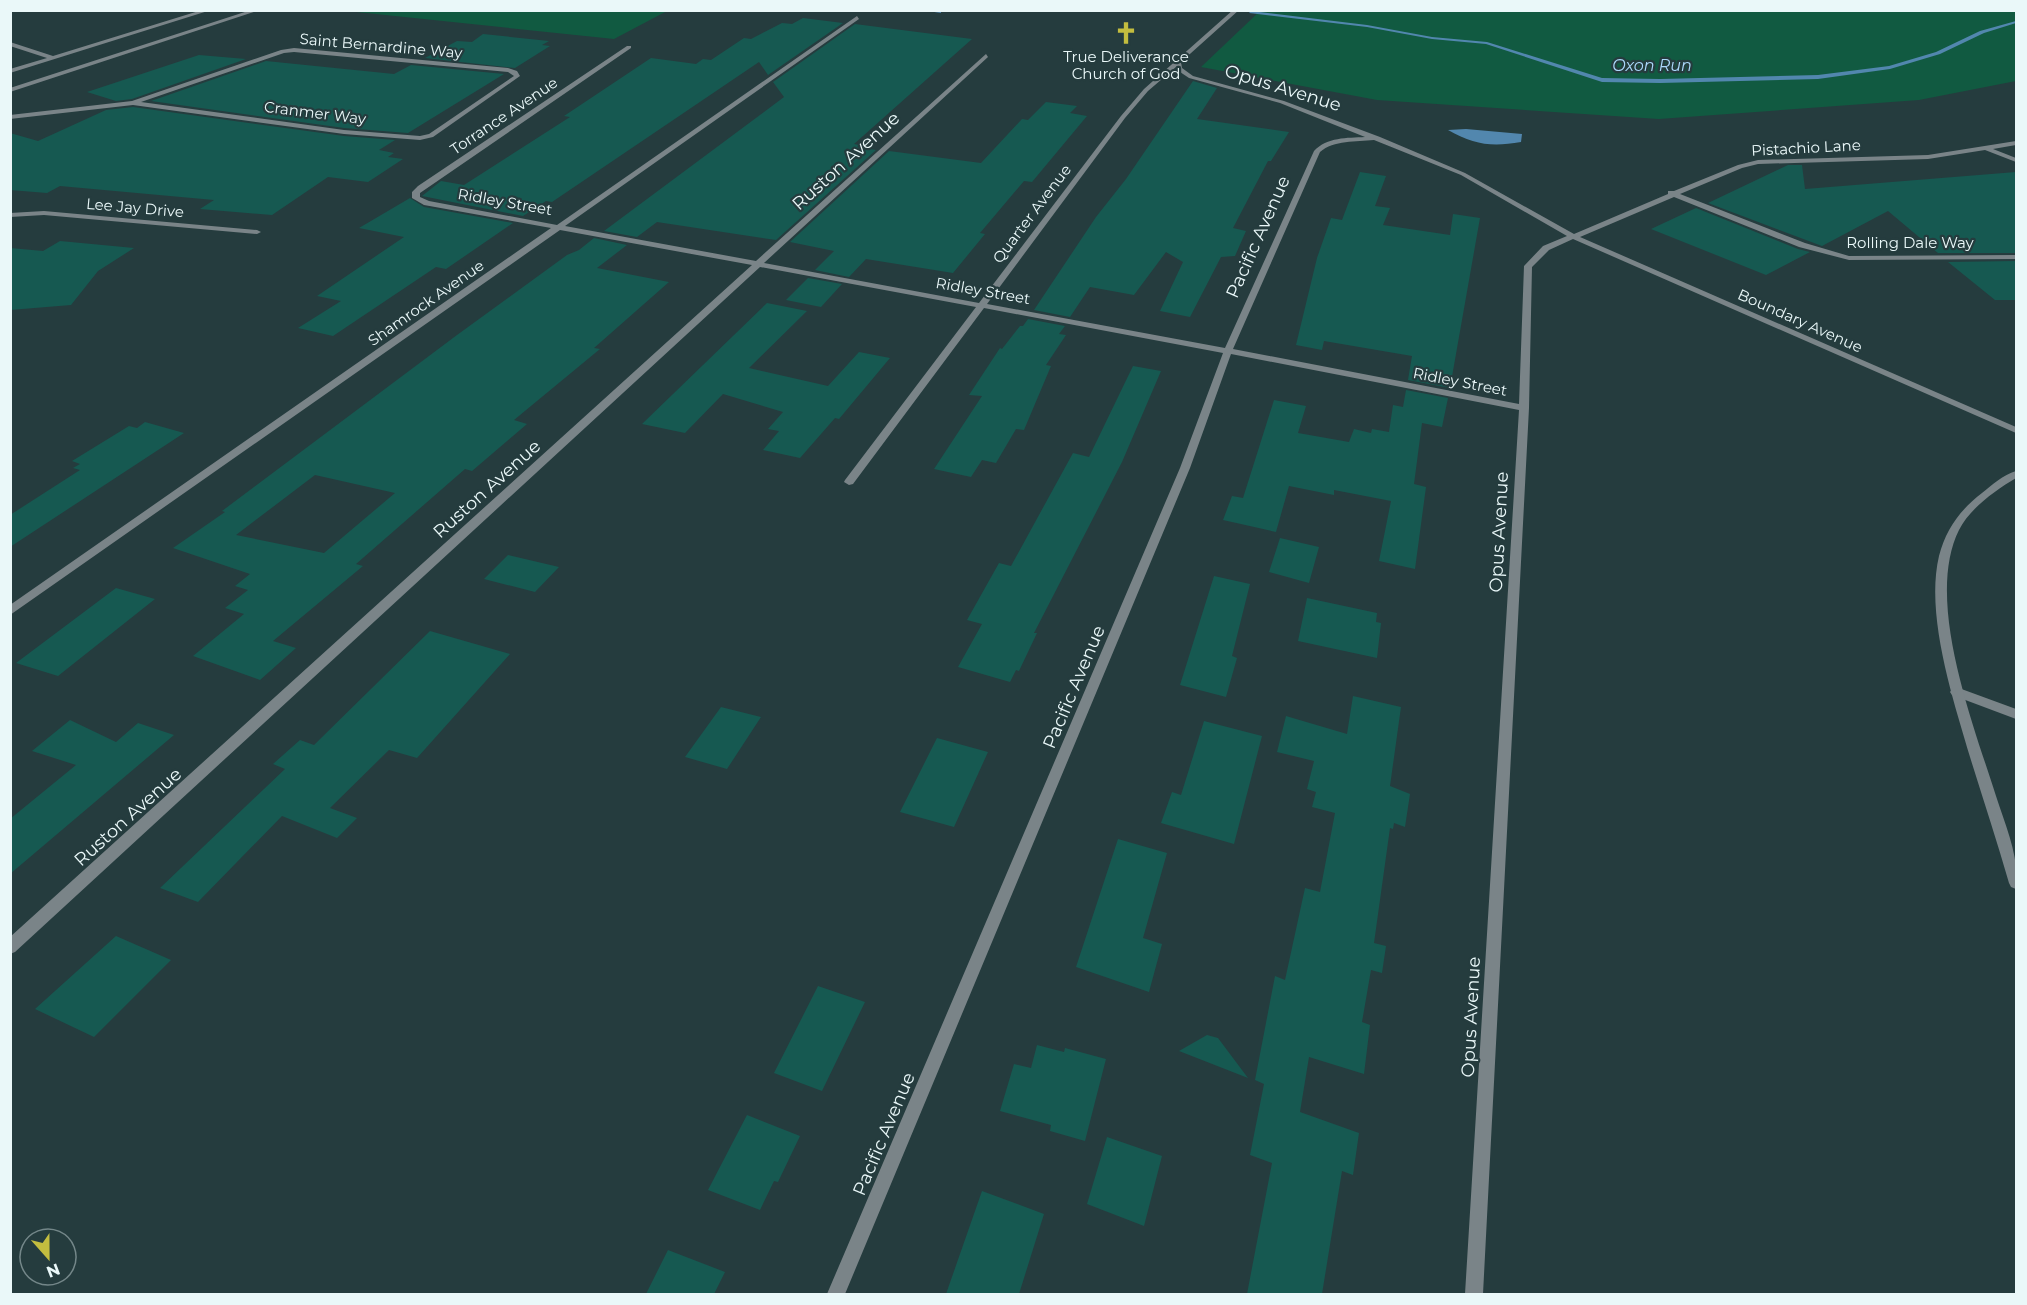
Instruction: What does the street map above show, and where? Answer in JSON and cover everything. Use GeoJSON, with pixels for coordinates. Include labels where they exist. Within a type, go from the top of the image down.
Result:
{"type":"FeatureCollection","features":[{"type":"Feature","properties":{"kind":"street"},"geometry":{"type":"LineString","coordinates":[[10,71],[209,10]]}},
{"type":"Feature","properties":{"kind":"street"},"geometry":{"type":"LineString","coordinates":[[10,90],[258,10]]}},
{"type":"Feature","properties":{"kind":"street","name":"Quarter Avenue"},"geometry":{"type":"LineString","coordinates":[[849,482],[1123,117],[1146,90],[1237,10]]}},
{"type":"Feature","properties":{"kind":"street","name":"Shamrock Avenue"},"geometry":{"type":"LineString","coordinates":[[10,611],[857,18]]}},
{"type":"Feature","properties":{"kind":"street"},"geometry":{"type":"LineString","coordinates":[[10,44],[53,58]]}},
{"type":"Feature","properties":{"kind":"street"},"geometry":{"type":"LineString","coordinates":[[96,45],[106,48]]}},
{"type":"Feature","properties":{"kind":"street","name":"Torrance Avenue"},"geometry":{"type":"LineString","coordinates":[[436,204],[417,200],[416,192],[629,47]]}},
{"type":"Feature","properties":{"kind":"street"},"geometry":{"type":"LineString","coordinates":[[116,50],[126,53]]}},
{"type":"Feature","properties":{"kind":"street","name":"Saint Bernardine Way"},"geometry":{"type":"LineString","coordinates":[[133,103],[283,51],[294,50],[515,72],[516,80],[483,101]]}},
{"type":"Feature","properties":{"kind":"street","name":"Ruston Avenue"},"geometry":{"type":"LineString","coordinates":[[10,947],[986,56]]}},
{"type":"Feature","properties":{"kind":"street","name":"Opus Avenue"},"geometry":{"type":"LineString","coordinates":[[1178,61],[1179,69],[1191,77],[1282,102],[1378,138],[1463,174],[1574,237]]}},
{"type":"Feature","properties":{"kind":"street","name":"Cranmer Way"},"geometry":{"type":"LineString","coordinates":[[133,103],[344,132],[420,138],[431,136],[483,101]]}},
{"type":"Feature","properties":{"kind":"street"},"geometry":{"type":"LineString","coordinates":[[10,117],[133,103]]}},
{"type":"Feature","properties":{"kind":"street","name":"Pacific Avenue"},"geometry":{"type":"LineString","coordinates":[[836,1294],[1185,468],[1228,351],[1317,151],[1323,146],[1338,141],[1378,138]]}},
{"type":"Feature","properties":{"kind":"street","name":"Pistachio Lane"},"geometry":{"type":"LineString","coordinates":[[1574,237],[1671,194],[1740,166],[1758,162],[1928,157],[2016,143]]}},
{"type":"Feature","properties":{"kind":"street"},"geometry":{"type":"LineString","coordinates":[[1988,149],[2016,160]]}},
{"type":"Feature","properties":{"kind":"street","name":"Rolling Dale Way"},"geometry":{"type":"LineString","coordinates":[[1671,194],[1802,245],[1838,256],[1861,259],[2016,257]]}},
{"type":"Feature","properties":{"kind":"street","name":"Ridley Street"},"geometry":{"type":"LineString","coordinates":[[436,204],[1524,408]]}},
{"type":"Feature","properties":{"kind":"street","name":"Lee Jay Drive"},"geometry":{"type":"LineString","coordinates":[[10,214],[44,213],[257,232]]}},
{"type":"Feature","properties":{"kind":"street","name":"Opus Avenue"},"geometry":{"type":"LineString","coordinates":[[1473,1294],[1524,408],[1528,266],[1546,248],[1574,237]]}},
{"type":"Feature","properties":{"kind":"street","name":"Boundary Avenue"},"geometry":{"type":"LineString","coordinates":[[1574,237],[2016,430]]}},
{"type":"Feature","properties":{"kind":"street"},"geometry":{"type":"LineString","coordinates":[[2016,474],[1992,488],[1953,529],[1942,566],[1944,628],[1956,692],[2016,883]]}},
{"type":"Feature","properties":{"kind":"street"},"geometry":{"type":"LineString","coordinates":[[1956,692],[2016,714]]}},
{"type":"Feature","properties":{"kind":"green space"},"geometry":{"type":"Polygon","coordinates":[[[1261,10],[2016,11],[2016,81],[1919,100],[1659,119],[1377,100],[1201,67],[1261,10]]]}},
{"type":"Feature","properties":{"kind":"green space"},"geometry":{"type":"Polygon","coordinates":[[[347,11],[667,11],[614,39],[347,11]]]}},
{"type":"Feature","properties":{"kind":"water"},"geometry":{"type":"Polygon","coordinates":[[[1466,129],[1522,134],[1521,142],[1483,144],[1448,130],[1466,129]]]}},
{"type":"Feature","properties":{"kind":"building"},"geometry":{"type":"Polygon","coordinates":[[[803,18],[843,23],[768,75],[759,62],[552,202],[546,201],[523,216],[422,196],[441,181],[464,185],[570,117],[564,116],[651,58],[696,64],[703,59],[711,60],[744,38],[751,39],[782,23],[792,24],[803,18]]]}},
{"type":"Feature","properties":{"kind":"building"},"geometry":{"type":"Polygon","coordinates":[[[855,24],[972,39],[854,144],[859,145],[857,147],[876,150],[776,240],[657,222],[637,237],[604,231],[784,97],[773,82],[855,24]]]}},
{"type":"Feature","properties":{"kind":"building"},"geometry":{"type":"Polygon","coordinates":[[[483,34],[549,41],[542,45],[550,46],[515,68],[425,58],[457,41],[472,42],[483,34]]]}},
{"type":"Feature","properties":{"kind":"building"},"geometry":{"type":"Polygon","coordinates":[[[199,55],[246,59],[132,99],[116,101],[87,92],[199,55]]]}},
{"type":"Feature","properties":{"kind":"building"},"geometry":{"type":"Polygon","coordinates":[[[266,61],[394,74],[411,65],[504,74],[408,133],[344,128],[151,101],[266,61]]]}},
{"type":"Feature","properties":{"kind":"building"},"geometry":{"type":"Polygon","coordinates":[[[1193,81],[1217,88],[1197,119],[1289,132],[1271,161],[1268,161],[1233,228],[1246,231],[1235,256],[1221,257],[1190,317],[1160,311],[1183,262],[1166,252],[1134,295],[1090,287],[1070,317],[1034,310],[1096,217],[1126,179],[1193,81]]]}},
{"type":"Feature","properties":{"kind":"building"},"geometry":{"type":"Polygon","coordinates":[[[1046,102],[1077,106],[1070,113],[1087,116],[1032,182],[1024,181],[980,233],[985,234],[953,273],[866,259],[849,277],[815,270],[834,251],[790,242],[889,151],[981,163],[1022,119],[1028,120],[1046,102]]]}},
{"type":"Feature","properties":{"kind":"building"},"geometry":{"type":"Polygon","coordinates":[[[133,107],[344,136],[395,140],[379,150],[394,153],[388,157],[403,159],[368,182],[328,177],[272,215],[200,209],[214,200],[60,186],[47,193],[10,190],[10,133],[38,141],[106,110],[133,107]]]}},
{"type":"Feature","properties":{"kind":"building"},"geometry":{"type":"Polygon","coordinates":[[[1788,165],[1802,165],[1805,189],[2016,172],[2016,253],[1938,253],[1888,211],[1822,246],[1708,203],[1788,165]]]}},
{"type":"Feature","properties":{"kind":"building"},"geometry":{"type":"Polygon","coordinates":[[[1360,172],[1386,176],[1375,206],[1390,208],[1383,225],[1450,235],[1453,214],[1480,218],[1450,388],[1408,380],[1412,356],[1324,341],[1322,350],[1296,345],[1317,258],[1331,218],[1342,220],[1360,172]]]}},
{"type":"Feature","properties":{"kind":"building"},"geometry":{"type":"Polygon","coordinates":[[[410,198],[424,207],[513,223],[446,269],[436,267],[333,336],[298,328],[341,301],[317,296],[404,237],[359,228],[410,198]]]}},
{"type":"Feature","properties":{"kind":"building"},"geometry":{"type":"Polygon","coordinates":[[[1696,208],[1810,252],[1766,275],[1651,229],[1696,208]]]}},
{"type":"Feature","properties":{"kind":"building"},"geometry":{"type":"Polygon","coordinates":[[[594,238],[627,245],[597,268],[669,282],[594,348],[600,349],[514,420],[527,424],[472,471],[465,469],[356,564],[363,566],[273,641],[296,648],[260,680],[193,656],[244,614],[225,608],[248,590],[235,586],[250,574],[173,548],[225,512],[222,511],[457,335],[567,255],[579,250],[594,238]],[[315,475],[236,535],[324,553],[395,493],[315,475]]]}},
{"type":"Feature","properties":{"kind":"building"},"geometry":{"type":"Polygon","coordinates":[[[60,241],[134,248],[98,271],[71,305],[10,310],[10,248],[43,251],[60,241]]]}},
{"type":"Feature","properties":{"kind":"building"},"geometry":{"type":"Polygon","coordinates":[[[2016,261],[2016,300],[1995,300],[1948,262],[2016,261]]]}},
{"type":"Feature","properties":{"kind":"building"},"geometry":{"type":"Polygon","coordinates":[[[808,278],[842,284],[821,307],[786,300],[808,278]]]}},
{"type":"Feature","properties":{"kind":"building"},"geometry":{"type":"Polygon","coordinates":[[[767,303],[807,311],[749,368],[828,386],[859,352],[890,358],[839,419],[835,418],[800,458],[763,450],[779,431],[768,429],[783,412],[723,394],[685,433],[642,424],[767,303]]]}},
{"type":"Feature","properties":{"kind":"building"},"geometry":{"type":"Polygon","coordinates":[[[1028,319],[1065,326],[1059,334],[1066,335],[1046,365],[1051,366],[1024,430],[1016,429],[996,463],[982,460],[971,477],[934,469],[982,396],[969,395],[1000,348],[1002,349],[1028,319]]]}},
{"type":"Feature","properties":{"kind":"building"},"geometry":{"type":"Polygon","coordinates":[[[1133,366],[1161,371],[1122,462],[1034,633],[1037,633],[1019,671],[1016,670],[1010,682],[958,667],[982,624],[967,620],[999,563],[1011,566],[1073,453],[1089,457],[1133,366]]]}},
{"type":"Feature","properties":{"kind":"building"},"geometry":{"type":"Polygon","coordinates":[[[1406,390],[1448,398],[1442,427],[1422,423],[1414,484],[1426,487],[1415,569],[1379,561],[1391,501],[1334,490],[1334,495],[1289,486],[1276,532],[1223,520],[1232,496],[1243,498],[1274,400],[1306,406],[1298,433],[1349,442],[1354,429],[1371,433],[1372,429],[1389,432],[1393,405],[1403,407],[1406,390]]]}},
{"type":"Feature","properties":{"kind":"building"},"geometry":{"type":"Polygon","coordinates":[[[145,422],[184,433],[10,547],[10,515],[80,470],[73,468],[80,464],[72,461],[129,426],[137,428],[145,422]]]}},
{"type":"Feature","properties":{"kind":"building"},"geometry":{"type":"Polygon","coordinates":[[[1280,538],[1319,547],[1309,583],[1269,572],[1280,538]]]}},
{"type":"Feature","properties":{"kind":"building"},"geometry":{"type":"Polygon","coordinates":[[[508,555],[559,567],[535,592],[484,579],[508,555]]]}},
{"type":"Feature","properties":{"kind":"building"},"geometry":{"type":"Polygon","coordinates":[[[1214,576],[1250,584],[1232,656],[1237,658],[1226,697],[1180,685],[1214,576]]]}},
{"type":"Feature","properties":{"kind":"building"},"geometry":{"type":"Polygon","coordinates":[[[116,588],[155,599],[58,676],[16,663],[116,588]]]}},
{"type":"Feature","properties":{"kind":"building"},"geometry":{"type":"Polygon","coordinates":[[[1307,598],[1377,613],[1376,622],[1381,623],[1377,658],[1298,641],[1307,598]]]}},
{"type":"Feature","properties":{"kind":"building"},"geometry":{"type":"Polygon","coordinates":[[[430,631],[510,654],[417,758],[389,750],[330,808],[357,818],[337,838],[282,816],[198,902],[160,888],[285,769],[273,764],[300,740],[314,745],[430,631]]]}},
{"type":"Feature","properties":{"kind":"building"},"geometry":{"type":"Polygon","coordinates":[[[1353,696],[1401,707],[1390,786],[1410,794],[1405,827],[1394,823],[1393,829],[1390,828],[1374,943],[1386,946],[1382,973],[1371,970],[1362,1022],[1370,1025],[1364,1074],[1309,1057],[1300,1112],[1359,1133],[1353,1175],[1342,1171],[1322,1294],[1247,1294],[1272,1163],[1250,1155],[1264,1084],[1255,1080],[1275,976],[1285,980],[1305,888],[1320,892],[1335,813],[1312,807],[1316,792],[1307,789],[1314,761],[1277,752],[1286,716],[1347,734],[1353,696]]]}},
{"type":"Feature","properties":{"kind":"building"},"geometry":{"type":"Polygon","coordinates":[[[721,707],[761,717],[727,769],[685,757],[721,707]]]}},
{"type":"Feature","properties":{"kind":"building"},"geometry":{"type":"Polygon","coordinates":[[[70,720],[116,742],[138,723],[174,735],[10,874],[10,819],[76,765],[32,751],[70,720]]]}},
{"type":"Feature","properties":{"kind":"building"},"geometry":{"type":"Polygon","coordinates":[[[1204,721],[1262,736],[1234,844],[1161,823],[1172,792],[1181,795],[1204,721]]]}},
{"type":"Feature","properties":{"kind":"building"},"geometry":{"type":"Polygon","coordinates":[[[937,738],[988,752],[954,827],[900,812],[937,738]]]}},
{"type":"Feature","properties":{"kind":"building"},"geometry":{"type":"Polygon","coordinates":[[[1118,839],[1167,853],[1143,938],[1162,944],[1149,992],[1076,967],[1118,839]]]}},
{"type":"Feature","properties":{"kind":"building"},"geometry":{"type":"Polygon","coordinates":[[[116,936],[171,960],[94,1037],[35,1009],[116,936]]]}},
{"type":"Feature","properties":{"kind":"building"},"geometry":{"type":"Polygon","coordinates":[[[818,986],[865,1002],[822,1091],[774,1073],[818,986]]]}},
{"type":"Feature","properties":{"kind":"building"},"geometry":{"type":"Polygon","coordinates":[[[1207,1035],[1218,1038],[1248,1078],[1179,1051],[1207,1035]]]}},
{"type":"Feature","properties":{"kind":"building"},"geometry":{"type":"Polygon","coordinates":[[[1037,1045],[1064,1052],[1065,1048],[1106,1059],[1085,1141],[1050,1131],[1051,1125],[1000,1111],[1014,1064],[1031,1068],[1037,1045]]]}},
{"type":"Feature","properties":{"kind":"building"},"geometry":{"type":"Polygon","coordinates":[[[747,1115],[800,1136],[778,1182],[774,1181],[760,1210],[708,1190],[747,1115]]]}},
{"type":"Feature","properties":{"kind":"building"},"geometry":{"type":"Polygon","coordinates":[[[1107,1137],[1162,1156],[1144,1226],[1087,1204],[1107,1137]]]}},
{"type":"Feature","properties":{"kind":"building"},"geometry":{"type":"Polygon","coordinates":[[[982,1191],[1044,1214],[1019,1294],[946,1294],[982,1191]]]}},
{"type":"Feature","properties":{"kind":"building"},"geometry":{"type":"Polygon","coordinates":[[[668,1250],[725,1272],[714,1294],[646,1294],[668,1250]]]}},
{"type":"Feature","properties":{"kind":"waterway","name":"Oxon Run"},"geometry":{"type":"LineString","coordinates":[[923,10],[939,12]]}},
{"type":"Feature","properties":{"kind":"waterway","name":"Oxon Run"},"geometry":{"type":"LineString","coordinates":[[1251,12],[1367,26],[1432,38],[1487,43],[1602,80],[1660,81],[1818,77],[1890,67],[1938,53],[1982,32],[2016,22]]}},
{"type":"Feature","properties":{"kind":"place","name":"True Deliverance Church of God"},"geometry":{"type":"Point","coordinates":[1126,33]}}]}
